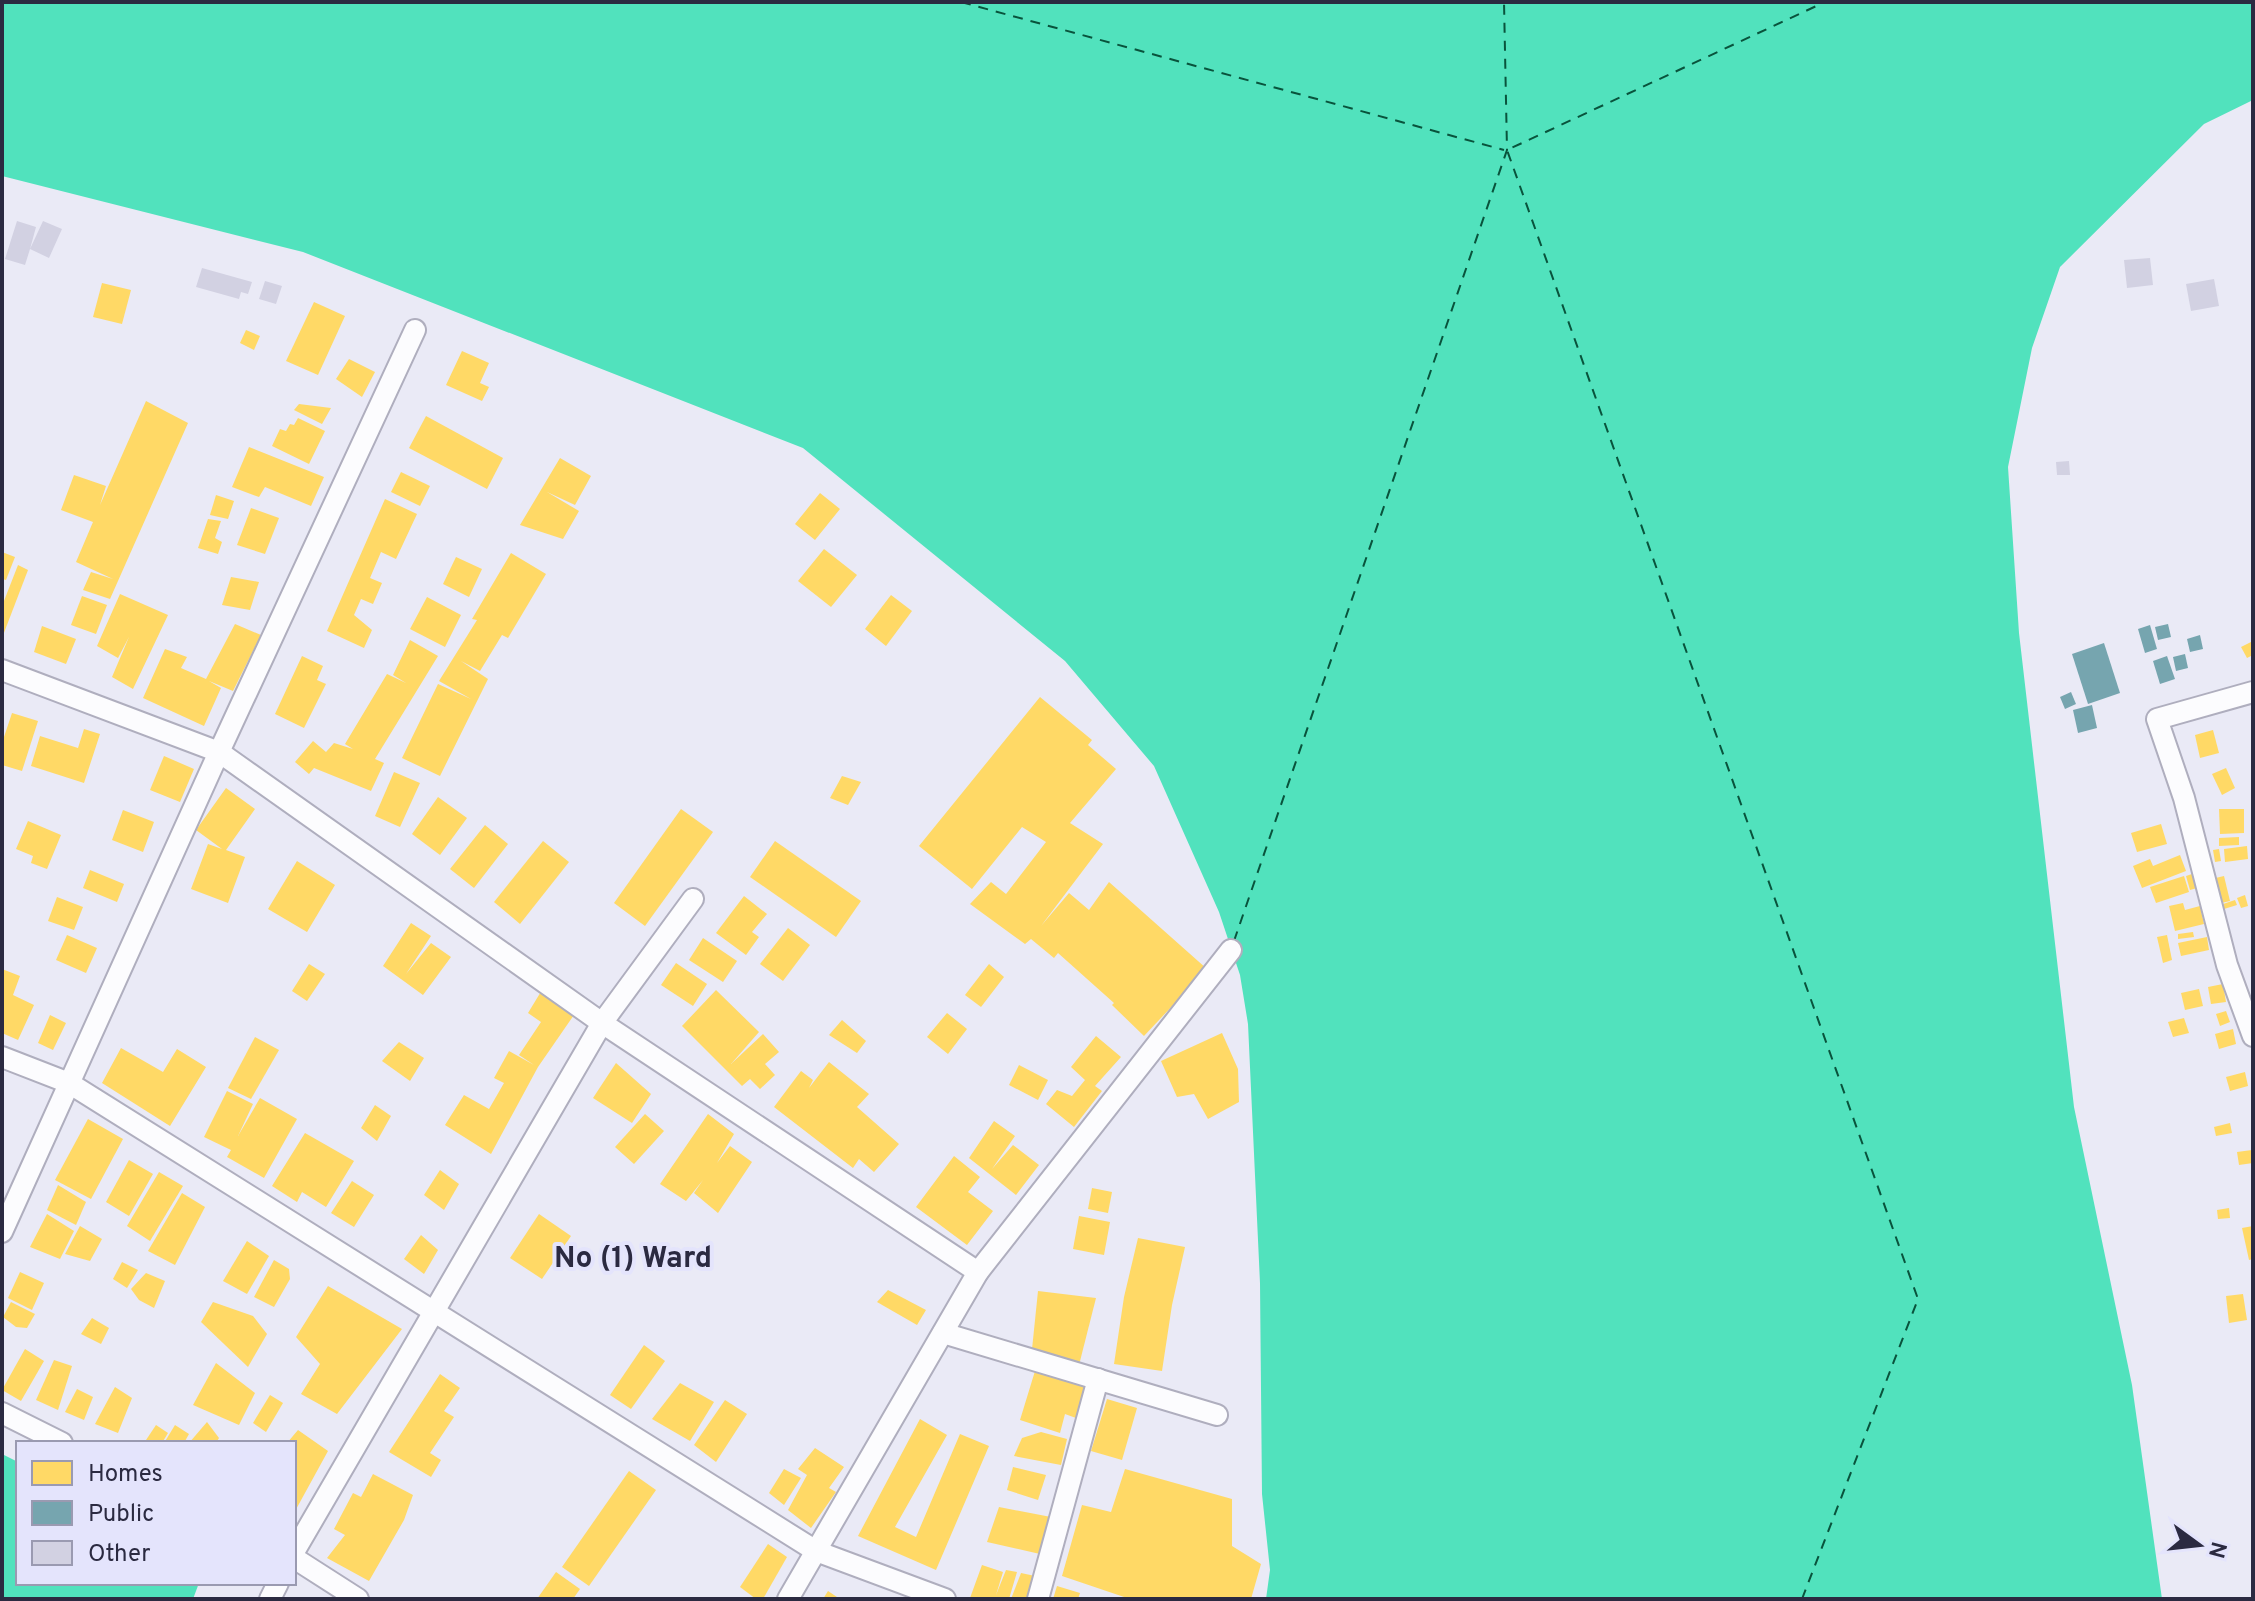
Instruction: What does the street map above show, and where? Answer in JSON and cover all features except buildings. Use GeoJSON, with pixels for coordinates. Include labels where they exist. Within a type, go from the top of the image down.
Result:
{"type":"FeatureCollection","features":[{"type":"Feature","properties":{"kind":"street"},"geometry":{"type":"LineString","coordinates":[[2,1232],[219,752],[415,330]]}},
{"type":"Feature","properties":{"kind":"street"},"geometry":{"type":"LineString","coordinates":[[2,670],[219,752],[602,1023],[978,1272]]}},
{"type":"Feature","properties":{"kind":"street"},"geometry":{"type":"LineString","coordinates":[[2253,692],[2157,719],[2184,798],[2211,913],[2253,1036]]}},
{"type":"Feature","properties":{"kind":"street"},"geometry":{"type":"LineString","coordinates":[[296,1552],[602,1023],[693,899]]}},
{"type":"Feature","properties":{"kind":"street"},"geometry":{"type":"LineString","coordinates":[[788,1599],[978,1272],[1231,950]]}},
{"type":"Feature","properties":{"kind":"street"},"geometry":{"type":"LineString","coordinates":[[2,1057],[69,1083],[816,1551],[945,1599]]}},
{"type":"Feature","properties":{"kind":"street"},"geometry":{"type":"LineString","coordinates":[[943,1333],[1217,1415]]}},
{"type":"Feature","properties":{"kind":"street"},"geometry":{"type":"LineString","coordinates":[[1038,1599],[1098,1379]]}},
{"type":"Feature","properties":{"kind":"street"},"geometry":{"type":"LineString","coordinates":[[2,1413],[58,1441]]}},
{"type":"Feature","properties":{"kind":"street"},"geometry":{"type":"LineString","coordinates":[[296,1556],[358,1599]]}},
{"type":"Feature","properties":{"kind":"shaded area"},"geometry":{"type":"Polygon","coordinates":[[[2,2],[2253,2],[2253,100],[2204,124],[2060,267],[2032,348],[2008,467],[2019,633],[2074,1107],[2132,1385],[2162,1599],[1266,1599],[1270,1570],[1262,1494],[1260,1283],[1248,1024],[1240,975],[1219,912],[1154,766],[1065,661],[803,448],[303,252],[2,176],[2,2]]]}},
{"type":"Feature","properties":{"kind":"shaded area"},"geometry":{"type":"Polygon","coordinates":[[[2,1454],[16,1461],[16,1585],[198,1585],[193,1599],[2,1599],[2,1454]]]}},
{"type":"Feature","properties":{"kind":"ferry route"},"geometry":{"type":"LineString","coordinates":[[961,2],[1504,150]]}},
{"type":"Feature","properties":{"kind":"ferry route"},"geometry":{"type":"LineString","coordinates":[[1234,941],[1507,150],[1504,2]]}},
{"type":"Feature","properties":{"kind":"ferry route"},"geometry":{"type":"LineString","coordinates":[[1802,1599],[1918,1299],[1507,150],[1825,2]]}},
{"type":"Feature","properties":{"kind":"district","name":"No (1) Ward"},"geometry":{"type":"Point","coordinates":[633,1259]}}]}
